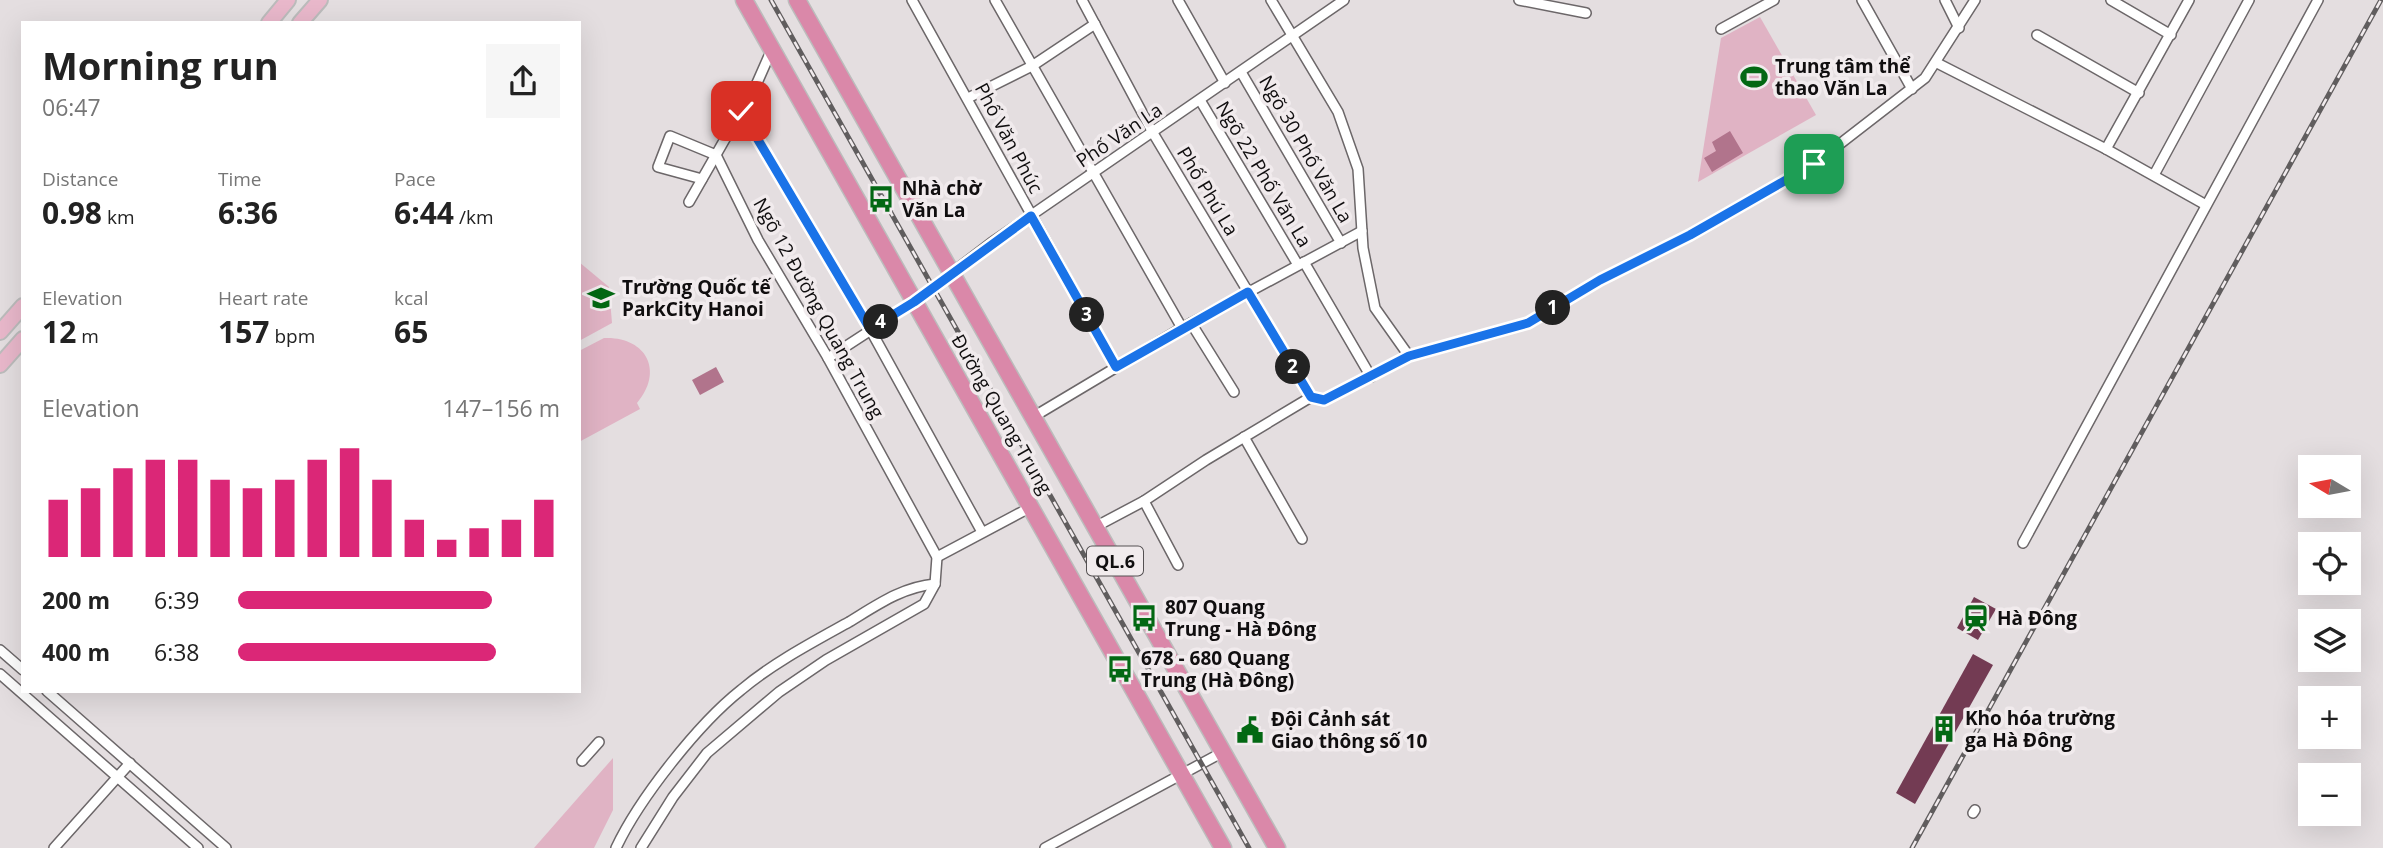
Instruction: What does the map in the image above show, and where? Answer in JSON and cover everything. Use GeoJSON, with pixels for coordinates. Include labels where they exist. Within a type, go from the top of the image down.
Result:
{"type":"FeatureCollection","features":[{"type":"Feature","properties":{"kind":"highway","name":"Đường Quang Trung"},"geometry":{"type":"LineString","coordinates":[[744,0],[1223,848]]}},
{"type":"Feature","properties":{"kind":"highway","name":"Đường Quang Trung"},"geometry":{"type":"LineString","coordinates":[[797,0],[1277,848]]}},
{"type":"Feature","properties":{"kind":"main road"},"geometry":{"type":"LineString","coordinates":[[271,21],[288,0]]}},
{"type":"Feature","properties":{"kind":"main road"},"geometry":{"type":"LineString","coordinates":[[302,21],[320,0]]}},
{"type":"Feature","properties":{"kind":"main road"},"geometry":{"type":"LineString","coordinates":[[0,332],[21,308]]}},
{"type":"Feature","properties":{"kind":"main road"},"geometry":{"type":"LineString","coordinates":[[0,365],[21,342]]}},
{"type":"Feature","properties":{"kind":"street","name":"Phố Văn Phúc"},"geometry":{"type":"LineString","coordinates":[[912,0],[1116,367]]}},
{"type":"Feature","properties":{"kind":"street"},"geometry":{"type":"LineString","coordinates":[[995,0],[1093,174],[1186,326],[1234,391]]}},
{"type":"Feature","properties":{"kind":"street","name":"Phố Phú La"},"geometry":{"type":"LineString","coordinates":[[1082,0],[1153,134],[1311,397]]}},
{"type":"Feature","properties":{"kind":"street"},"geometry":{"type":"LineString","coordinates":[[1178,0],[1225,83]]}},
{"type":"Feature","properties":{"kind":"street"},"geometry":{"type":"LineString","coordinates":[[1270,0],[1338,112],[1358,169],[1362,231],[1375,308],[1409,356]]}},
{"type":"Feature","properties":{"kind":"street","name":"Phố Văn La"},"geometry":{"type":"LineString","coordinates":[[828,358],[953,275],[991,243],[1344,0]]}},
{"type":"Feature","properties":{"kind":"street"},"geometry":{"type":"LineString","coordinates":[[1519,0],[1586,13]]}},
{"type":"Feature","properties":{"kind":"street"},"geometry":{"type":"LineString","coordinates":[[1721,29],[1774,0]]}},
{"type":"Feature","properties":{"kind":"street"},"geometry":{"type":"LineString","coordinates":[[1862,0],[1912,89]]}},
{"type":"Feature","properties":{"kind":"street"},"geometry":{"type":"LineString","coordinates":[[1945,0],[1959,27]]}},
{"type":"Feature","properties":{"kind":"street"},"geometry":{"type":"LineString","coordinates":[[1096,527],[1144,501],[1311,397],[1324,400],[1409,356],[1528,323],[1600,280],[1690,235],[1814,164],[1912,89],[1937,63],[1975,0]]}},
{"type":"Feature","properties":{"kind":"street"},"geometry":{"type":"LineString","coordinates":[[2111,0],[2171,35]]}},
{"type":"Feature","properties":{"kind":"street"},"geometry":{"type":"LineString","coordinates":[[2106,149],[2189,0]]}},
{"type":"Feature","properties":{"kind":"street"},"geometry":{"type":"LineString","coordinates":[[2154,175],[2248,0]]}},
{"type":"Feature","properties":{"kind":"street"},"geometry":{"type":"LineString","coordinates":[[2023,543],[2318,0]]}},
{"type":"Feature","properties":{"kind":"street"},"geometry":{"type":"LineString","coordinates":[[968,98],[1032,66],[1095,24]]}},
{"type":"Feature","properties":{"kind":"street"},"geometry":{"type":"LineString","coordinates":[[2037,35],[2139,93]]}},
{"type":"Feature","properties":{"kind":"street"},"geometry":{"type":"LineString","coordinates":[[689,202],[741,111],[772,49]]}},
{"type":"Feature","properties":{"kind":"street"},"geometry":{"type":"LineString","coordinates":[[1937,63],[2106,149],[2206,205]]}},
{"type":"Feature","properties":{"kind":"street","name":"Ngõ 30 Phố Văn La"},"geometry":{"type":"LineString","coordinates":[[1241,72],[1340,243]]}},
{"type":"Feature","properties":{"kind":"street","name":"Ngõ 22 Phố Văn La"},"geometry":{"type":"LineString","coordinates":[[1200,100],[1371,377]]}},
{"type":"Feature","properties":{"kind":"street"},"geometry":{"type":"LineString","coordinates":[[741,111],[870,329],[982,532]]}},
{"type":"Feature","properties":{"kind":"street"},"geometry":{"type":"LineString","coordinates":[[702,180],[658,167],[670,136],[716,155]]}},
{"type":"Feature","properties":{"kind":"street","name":"Ngõ 12 Đường Quang Trung"},"geometry":{"type":"LineString","coordinates":[[716,155],[758,240],[828,358],[937,557]]}},
{"type":"Feature","properties":{"kind":"street"},"geometry":{"type":"LineString","coordinates":[[1033,417],[1186,326],[1362,231]]}},
{"type":"Feature","properties":{"kind":"street"},"geometry":{"type":"LineString","coordinates":[[1244,437],[1303,539]]}},
{"type":"Feature","properties":{"kind":"street"},"geometry":{"type":"LineString","coordinates":[[1144,501],[1178,565]]}},
{"type":"Feature","properties":{"kind":"street"},"geometry":{"type":"LineString","coordinates":[[641,848],[673,797],[707,753],[764,705],[826,660],[924,604],[936,584],[937,557],[1031,507]]}},
{"type":"Feature","properties":{"kind":"street"},"geometry":{"type":"LineString","coordinates":[[616,848],[663,775],[691,739],[741,689],[815,641],[885,601],[914,586],[936,584]]}},
{"type":"Feature","properties":{"kind":"street"},"geometry":{"type":"LineString","coordinates":[[0,650],[21,668]]}},
{"type":"Feature","properties":{"kind":"street"},"geometry":{"type":"LineString","coordinates":[[0,674],[21,692]]}},
{"type":"Feature","properties":{"kind":"street"},"geometry":{"type":"LineString","coordinates":[[22,693],[198,848]]}},
{"type":"Feature","properties":{"kind":"street"},"geometry":{"type":"LineString","coordinates":[[49,693],[226,848]]}},
{"type":"Feature","properties":{"kind":"street"},"geometry":{"type":"LineString","coordinates":[[582,761],[599,742]]}},
{"type":"Feature","properties":{"kind":"street"},"geometry":{"type":"LineString","coordinates":[[1045,848],[1223,752]]}},
{"type":"Feature","properties":{"kind":"street"},"geometry":{"type":"LineString","coordinates":[[54,848],[130,763]]}},
{"type":"Feature","properties":{"kind":"shaded area","name":"Trung tâm thể thao Văn La"},"geometry":{"type":"Polygon","coordinates":[[[1760,17],[1816,115],[1698,182],[1721,38],[1760,17]]]}},
{"type":"Feature","properties":{"kind":"shaded area"},"geometry":{"type":"Polygon","coordinates":[[[1730,131],[1743,153],[1712,172],[1704,158],[1716,151],[1712,142],[1730,131]]]}},
{"type":"Feature","properties":{"kind":"shaded area","name":"Trường Quốc tế ParkCity Hanoi"},"geometry":{"type":"Polygon","coordinates":[[[581,264],[609,287],[612,323],[581,340],[581,264]]]}},
{"type":"Feature","properties":{"kind":"shaded area"},"geometry":{"type":"Polygon","coordinates":[[[604,338],[618,339],[640,349],[650,367],[645,391],[637,403],[640,409],[581,441],[581,350],[604,338]]]}},
{"type":"Feature","properties":{"kind":"shaded area"},"geometry":{"type":"Polygon","coordinates":[[[716,367],[724,382],[700,395],[692,380],[716,367]]]}},
{"type":"Feature","properties":{"kind":"shaded area"},"geometry":{"type":"Polygon","coordinates":[[[613,758],[613,810],[594,848],[534,848],[613,758]]]}},
{"type":"Feature","properties":{"kind":"building"},"geometry":{"type":"Polygon","coordinates":[[[1974,597],[1996,609],[1978,640],[1957,628],[1974,597]]]}},
{"type":"Feature","properties":{"kind":"building","name":"Kho hóa trường ga Hà Đông"},"geometry":{"type":"Polygon","coordinates":[[[1973,654],[1993,665],[1915,804],[1896,793],[1973,654]]]}},
{"type":"Feature","properties":{"kind":"railway"},"geometry":{"type":"LineString","coordinates":[[771,0],[1249,848]]}},
{"type":"Feature","properties":{"kind":"railway"},"geometry":{"type":"LineString","coordinates":[[1912,848],[2381,0]]}},
{"type":"Feature","properties":{"kind":"place","name":"Trung tâm thể thao Văn La"},"geometry":{"type":"Point","coordinates":[1754,77]}},
{"type":"Feature","properties":{"kind":"place","name":"Nhà chờ Văn La"},"geometry":{"type":"Point","coordinates":[881,199]}},
{"type":"Feature","properties":{"kind":"place","name":"Trường Quốc tế ParkCity Hanoi"},"geometry":{"type":"Point","coordinates":[601,298]}},
{"type":"Feature","properties":{"kind":"place","name":"807 Quang Trung - Hà Đông"},"geometry":{"type":"Point","coordinates":[1144,618]}},
{"type":"Feature","properties":{"kind":"place","name":"Hà Đông"},"geometry":{"type":"Point","coordinates":[1976,618]}},
{"type":"Feature","properties":{"kind":"place","name":"678 - 680 Quang Trung (Hà Đông)"},"geometry":{"type":"Point","coordinates":[1120,669]}},
{"type":"Feature","properties":{"kind":"place","name":"Kho hóa trường ga Hà Đông"},"geometry":{"type":"Point","coordinates":[1944,729]}},
{"type":"Feature","properties":{"kind":"place","name":"Đội Cảnh sát Giao thông số 10"},"geometry":{"type":"Point","coordinates":[1250,730]}},
{"type":"Feature","properties":{"kind":"route"},"geometry":{"type":"LineString","coordinates":[[741,111],[870,329],[953,275],[991,243],[1031,216],[1116,367],[1248,292],[1311,397],[1324,400],[1409,356],[1528,323],[1600,280],[1690,235],[1814,164]]}}]}
